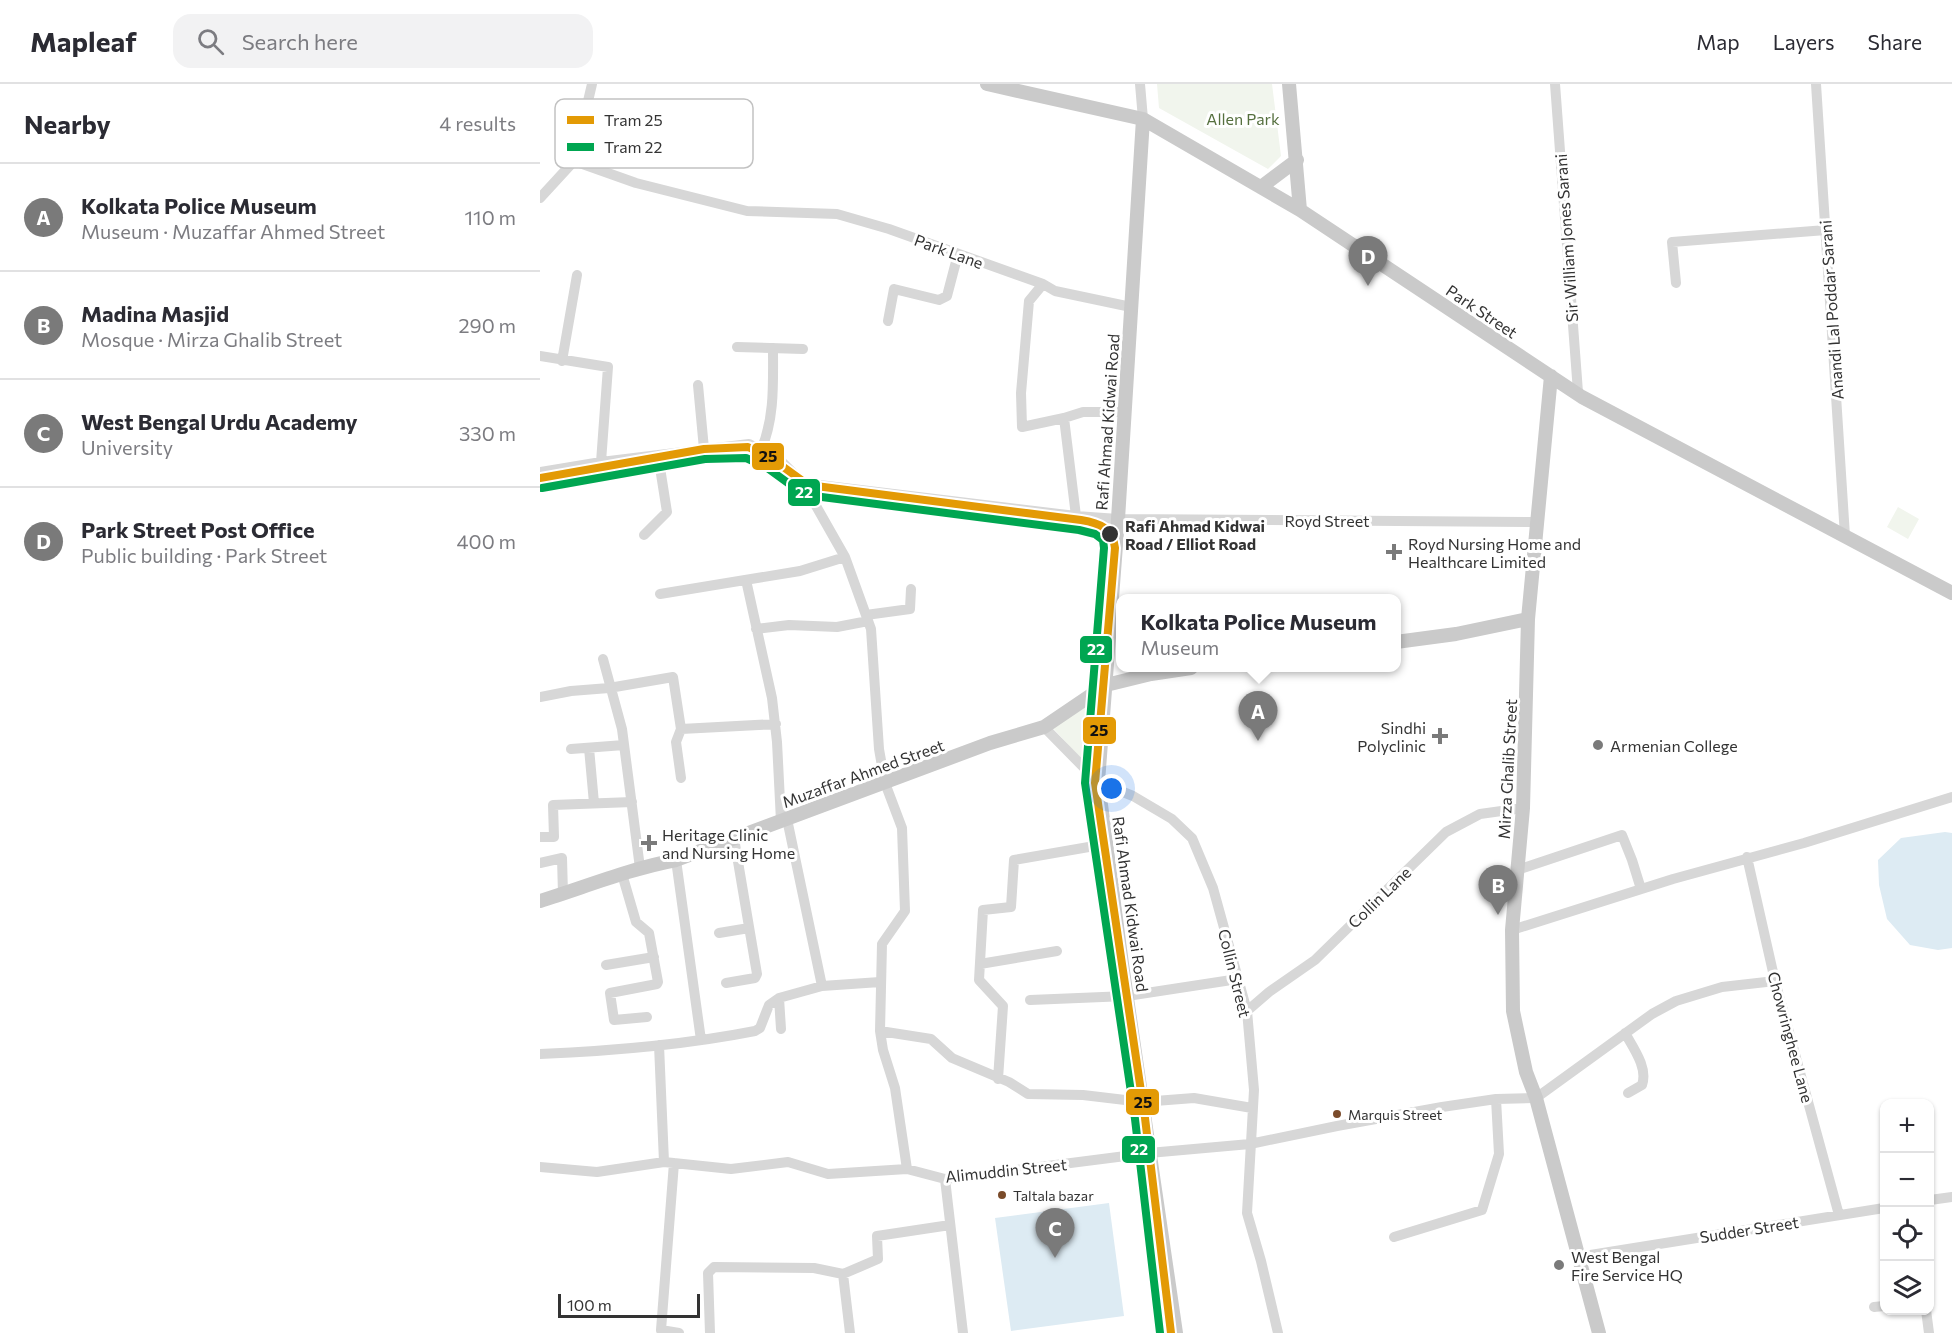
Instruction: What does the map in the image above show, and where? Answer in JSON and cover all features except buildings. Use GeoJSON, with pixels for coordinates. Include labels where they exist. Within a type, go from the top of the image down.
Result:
{"type":"FeatureCollection","features":[{"type":"Feature","properties":{"kind":"main road","name":"Park Street"},"geometry":{"type":"LineString","coordinates":[[987,84],[1143,119],[1300,210],[1578,392],[1582,397],[1952,593]]}},
{"type":"Feature","properties":{"kind":"main road"},"geometry":{"type":"LineString","coordinates":[[1289,84],[1300,210]]}},
{"type":"Feature","properties":{"kind":"main road","name":"Rafi Ahmad Kidwai Road"},"geometry":{"type":"LineString","coordinates":[[1143,119],[1118,519],[1098,782],[1176,1333]]}},
{"type":"Feature","properties":{"kind":"main road"},"geometry":{"type":"LineString","coordinates":[[1261,187],[1297,160]]}},
{"type":"Feature","properties":{"kind":"main road","name":"Mirza Ghalib Street"},"geometry":{"type":"LineString","coordinates":[[1551,376],[1528,619],[1523,808],[1512,930],[1513,1011],[1526,1072],[1536,1098],[1599,1333]]}},
{"type":"Feature","properties":{"kind":"main road"},"geometry":{"type":"LineString","coordinates":[[1401,641],[1456,634],[1528,619]]}},
{"type":"Feature","properties":{"kind":"main road","name":"Muzaffar Ahmed Street"},"geometry":{"type":"LineString","coordinates":[[540,901],[640,868],[676,860],[990,743],[1044,727],[1106,685],[1164,672]]}},
{"type":"Feature","properties":{"kind":"street"},"geometry":{"type":"LineString","coordinates":[[588,99],[592,84]]}},
{"type":"Feature","properties":{"kind":"street"},"geometry":{"type":"LineString","coordinates":[[1140,84],[1143,119]]}},
{"type":"Feature","properties":{"kind":"street","name":"Sir William Jones Sarani"},"geometry":{"type":"LineString","coordinates":[[1555,84],[1578,392]]}},
{"type":"Feature","properties":{"kind":"street","name":"Anandi Lal Poddar Sarani"},"geometry":{"type":"LineString","coordinates":[[1816,84],[1845,536]]}},
{"type":"Feature","properties":{"kind":"street"},"geometry":{"type":"LineString","coordinates":[[540,198],[568,168]]}},
{"type":"Feature","properties":{"kind":"street","name":"Park Lane"},"geometry":{"type":"LineString","coordinates":[[594,168],[636,183],[747,211],[837,214],[890,229],[1043,284],[1055,291],[1131,307]]}},
{"type":"Feature","properties":{"kind":"street"},"geometry":{"type":"LineString","coordinates":[[1676,283],[1672,242],[1826,230]]}},
{"type":"Feature","properties":{"kind":"street"},"geometry":{"type":"LineString","coordinates":[[888,321],[894,289],[939,300],[947,296],[958,254]]}},
{"type":"Feature","properties":{"kind":"street"},"geometry":{"type":"LineString","coordinates":[[562,361],[577,275]]}},
{"type":"Feature","properties":{"kind":"street"},"geometry":{"type":"LineString","coordinates":[[1043,284],[1029,301],[1021,393],[1022,427],[1083,412],[1125,412]]}},
{"type":"Feature","properties":{"kind":"street"},"geometry":{"type":"LineString","coordinates":[[737,347],[803,349]]}},
{"type":"Feature","properties":{"kind":"street"},"geometry":{"type":"LineString","coordinates":[[761,450],[768,435],[773,401],[773,348]]}},
{"type":"Feature","properties":{"kind":"street"},"geometry":{"type":"LineString","coordinates":[[540,356],[608,367],[601,462]]}},
{"type":"Feature","properties":{"kind":"street"},"geometry":{"type":"LineString","coordinates":[[698,385],[705,449]]}},
{"type":"Feature","properties":{"kind":"street"},"geometry":{"type":"LineString","coordinates":[[1064,418],[1076,516]]}},
{"type":"Feature","properties":{"kind":"street"},"geometry":{"type":"LineString","coordinates":[[540,472],[601,462],[749,444],[778,459],[803,483],[845,557],[871,628],[879,749],[885,783],[902,828],[905,911],[882,944],[880,1031],[883,1050],[895,1088],[907,1169]]}},
{"type":"Feature","properties":{"kind":"street"},"geometry":{"type":"LineString","coordinates":[[644,535],[667,512],[658,455]]}},
{"type":"Feature","properties":{"kind":"street","name":"Royd Street"},"geometry":{"type":"LineString","coordinates":[[803,483],[1118,519],[1536,522]]}},
{"type":"Feature","properties":{"kind":"street"},"geometry":{"type":"LineString","coordinates":[[660,594],[800,571],[845,557]]}},
{"type":"Feature","properties":{"kind":"street"},"geometry":{"type":"LineString","coordinates":[[746,580],[772,698],[784,820],[822,986]]}},
{"type":"Feature","properties":{"kind":"street"},"geometry":{"type":"LineString","coordinates":[[756,629],[789,625],[837,627],[910,609],[911,590]]}},
{"type":"Feature","properties":{"kind":"street"},"geometry":{"type":"LineString","coordinates":[[603,659],[609,688],[622,729],[640,868]]}},
{"type":"Feature","properties":{"kind":"street"},"geometry":{"type":"LineString","coordinates":[[540,697],[571,691],[609,688],[673,676],[681,729],[676,742],[681,778]]}},
{"type":"Feature","properties":{"kind":"street"},"geometry":{"type":"LineString","coordinates":[[681,729],[776,724]]}},
{"type":"Feature","properties":{"kind":"street","name":"Collin Street"},"geometry":{"type":"LineString","coordinates":[[1044,727],[1098,782],[1133,796],[1172,819],[1192,838],[1213,888],[1247,1011],[1254,1090],[1247,1213],[1278,1333]]}},
{"type":"Feature","properties":{"kind":"street"},"geometry":{"type":"LineString","coordinates":[[572,749],[624,745]]}},
{"type":"Feature","properties":{"kind":"street"},"geometry":{"type":"LineString","coordinates":[[589,747],[594,803]]}},
{"type":"Feature","properties":{"kind":"street"},"geometry":{"type":"LineString","coordinates":[[1512,930],[1641,889],[1804,843],[1952,797]]}},
{"type":"Feature","properties":{"kind":"street"},"geometry":{"type":"LineString","coordinates":[[540,837],[554,837],[553,805],[632,802]]}},
{"type":"Feature","properties":{"kind":"street","name":"Collin Lane"},"geometry":{"type":"LineString","coordinates":[[1247,1011],[1269,992],[1315,960],[1446,832],[1480,814],[1523,808]]}},
{"type":"Feature","properties":{"kind":"street"},"geometry":{"type":"LineString","coordinates":[[1517,870],[1622,835],[1641,889]]}},
{"type":"Feature","properties":{"kind":"street"},"geometry":{"type":"LineString","coordinates":[[726,983],[757,976],[734,838]]}},
{"type":"Feature","properties":{"kind":"street"},"geometry":{"type":"LineString","coordinates":[[998,1079],[1003,1006],[979,980],[983,910],[1011,907],[1014,860],[1106,844]]}},
{"type":"Feature","properties":{"kind":"street"},"geometry":{"type":"LineString","coordinates":[[540,862],[562,858],[563,894]]}},
{"type":"Feature","properties":{"kind":"street","name":"Chowringhee Lane"},"geometry":{"type":"LineString","coordinates":[[1748,858],[1775,981],[1839,1215]]}},
{"type":"Feature","properties":{"kind":"street"},"geometry":{"type":"LineString","coordinates":[[676,860],[701,1040]]}},
{"type":"Feature","properties":{"kind":"street"},"geometry":{"type":"LineString","coordinates":[[622,874],[636,922],[649,933],[657,984],[610,993],[614,1020],[647,1017]]}},
{"type":"Feature","properties":{"kind":"street"},"geometry":{"type":"LineString","coordinates":[[719,933],[749,928]]}},
{"type":"Feature","properties":{"kind":"street"},"geometry":{"type":"LineString","coordinates":[[980,964],[1057,951]]}},
{"type":"Feature","properties":{"kind":"street"},"geometry":{"type":"LineString","coordinates":[[606,965],[654,957]]}},
{"type":"Feature","properties":{"kind":"street"},"geometry":{"type":"LineString","coordinates":[[1030,1000],[1127,996],[1238,979]]}},
{"type":"Feature","properties":{"kind":"street"},"geometry":{"type":"LineString","coordinates":[[1151,1152],[1250,1144],[1337,1125],[1496,1100],[1536,1098],[1653,1013],[1676,1001],[1722,987],[1775,981]]}},
{"type":"Feature","properties":{"kind":"street"},"geometry":{"type":"LineString","coordinates":[[540,1054],[592,1052],[658,1045],[755,1031],[760,1028],[769,1005],[779,998],[822,986],[880,982]]}},
{"type":"Feature","properties":{"kind":"street"},"geometry":{"type":"LineString","coordinates":[[779,998],[781,1029]]}},
{"type":"Feature","properties":{"kind":"street"},"geometry":{"type":"LineString","coordinates":[[880,1031],[931,1039],[952,1059],[1009,1082],[1028,1094],[1083,1095],[1142,1102],[1194,1098],[1252,1108]]}},
{"type":"Feature","properties":{"kind":"street"},"geometry":{"type":"LineString","coordinates":[[1625,1033],[1637,1053],[1645,1076],[1642,1085],[1628,1093]]}},
{"type":"Feature","properties":{"kind":"street"},"geometry":{"type":"LineString","coordinates":[[658,1045],[669,1163],[661,1330],[679,1333]]}},
{"type":"Feature","properties":{"kind":"street"},"geometry":{"type":"LineString","coordinates":[[1394,1237],[1482,1210],[1499,1154],[1496,1100]]}},
{"type":"Feature","properties":{"kind":"street","name":"Alimuddin Street"},"geometry":{"type":"LineString","coordinates":[[540,1167],[597,1172],[669,1163],[731,1169],[788,1162],[828,1174],[907,1169],[945,1179],[1151,1152]]}},
{"type":"Feature","properties":{"kind":"street"},"geometry":{"type":"LineString","coordinates":[[945,1179],[963,1333]]}},
{"type":"Feature","properties":{"kind":"street"},"geometry":{"type":"LineString","coordinates":[[1934,1199],[1952,1197]]}},
{"type":"Feature","properties":{"kind":"street","name":"Sudder Street"},"geometry":{"type":"LineString","coordinates":[[1578,1257],[1880,1209]]}},
{"type":"Feature","properties":{"kind":"street"},"geometry":{"type":"LineString","coordinates":[[710,1333],[708,1273],[714,1267],[814,1268],[843,1274],[878,1259],[877,1236],[950,1225]]}},
{"type":"Feature","properties":{"kind":"street"},"geometry":{"type":"LineString","coordinates":[[843,1274],[850,1333]]}},
{"type":"Feature","properties":{"kind":"street"},"geometry":{"type":"LineString","coordinates":[[1927,1315],[1929,1333]]}},
{"type":"Feature","properties":{"kind":"green space","name":"Allen Park"},"geometry":{"type":"Polygon","coordinates":[[[1157,84],[1272,84],[1281,156],[1268,169],[1159,108],[1157,84]]]}},
{"type":"Feature","properties":{"kind":"green space"},"geometry":{"type":"Polygon","coordinates":[[[1898,507],[1919,519],[1908,539],[1887,527],[1898,507]]]}},
{"type":"Feature","properties":{"kind":"green space"},"geometry":{"type":"Polygon","coordinates":[[[1102,692],[1094,773],[1052,727],[1102,692]]]}},
{"type":"Feature","properties":{"kind":"shaded area"},"geometry":{"type":"Polygon","coordinates":[[[1952,833],[1952,948],[1938,950],[1910,945],[1887,919],[1879,885],[1878,860],[1901,838],[1952,833]]]}},
{"type":"Feature","properties":{"kind":"shaded area"},"geometry":{"type":"Polygon","coordinates":[[[1109,1203],[1124,1316],[1011,1331],[995,1218],[1109,1203]]]}},
{"type":"Feature","properties":{"kind":"tram line"},"geometry":{"type":"LineString","coordinates":[[540,475],[704,445],[749,444],[766,450],[800,476],[817,482],[1082,516],[1096,519],[1112,529],[1118,540],[1118,548],[1098,783],[1148,1117],[1175,1333]]}},
{"type":"Feature","properties":{"kind":"tram line","name":"25"},"geometry":{"type":"LineString","coordinates":[[540,478],[704,449],[748,447],[771,458],[804,482],[816,486],[1081,520],[1099,525],[1108,531],[1115,548],[1095,783],[1145,1118],[1171,1333]]}},
{"type":"Feature","properties":{"kind":"tram line","name":"22"},"geometry":{"type":"LineString","coordinates":[[542,488],[705,459],[746,458],[766,467],[799,491],[814,496],[1079,530],[1095,534],[1103,540],[1085,783],[1135,1119],[1160,1333]]}},
{"type":"Feature","properties":{"kind":"place","name":"Park Street Post Office"},"geometry":{"type":"Point","coordinates":[1368,286]}},
{"type":"Feature","properties":{"kind":"place","name":"Rafi Ahmad Kidwai Road / Elliot Road"},"geometry":{"type":"Point","coordinates":[1110,534]}},
{"type":"Feature","properties":{"kind":"place","name":"Royd Nursing Home and Healthcare Limited"},"geometry":{"type":"Point","coordinates":[1394,552]}},
{"type":"Feature","properties":{"kind":"place","name":"Sindhi Polyclinic"},"geometry":{"type":"Point","coordinates":[1440,736]}},
{"type":"Feature","properties":{"kind":"place","name":"Kolkata Police Museum"},"geometry":{"type":"Point","coordinates":[1258,741]}},
{"type":"Feature","properties":{"kind":"place","name":"Armenian College"},"geometry":{"type":"Point","coordinates":[1598,745]}},
{"type":"Feature","properties":{"kind":"place","name":"Heritage Clinic and Nursing Home"},"geometry":{"type":"Point","coordinates":[649,843]}},
{"type":"Feature","properties":{"kind":"place","name":"Madina Masjid"},"geometry":{"type":"Point","coordinates":[1498,915]}},
{"type":"Feature","properties":{"kind":"place","name":"Marquis Street"},"geometry":{"type":"Point","coordinates":[1337,1114]}},
{"type":"Feature","properties":{"kind":"place","name":"Taltala bazar"},"geometry":{"type":"Point","coordinates":[1002,1195]}},
{"type":"Feature","properties":{"kind":"place","name":"West Bengal Urdu Academy"},"geometry":{"type":"Point","coordinates":[1055,1258]}},
{"type":"Feature","properties":{"kind":"place","name":"West Bengal Fire Service HQ"},"geometry":{"type":"Point","coordinates":[1559,1265]}}]}
